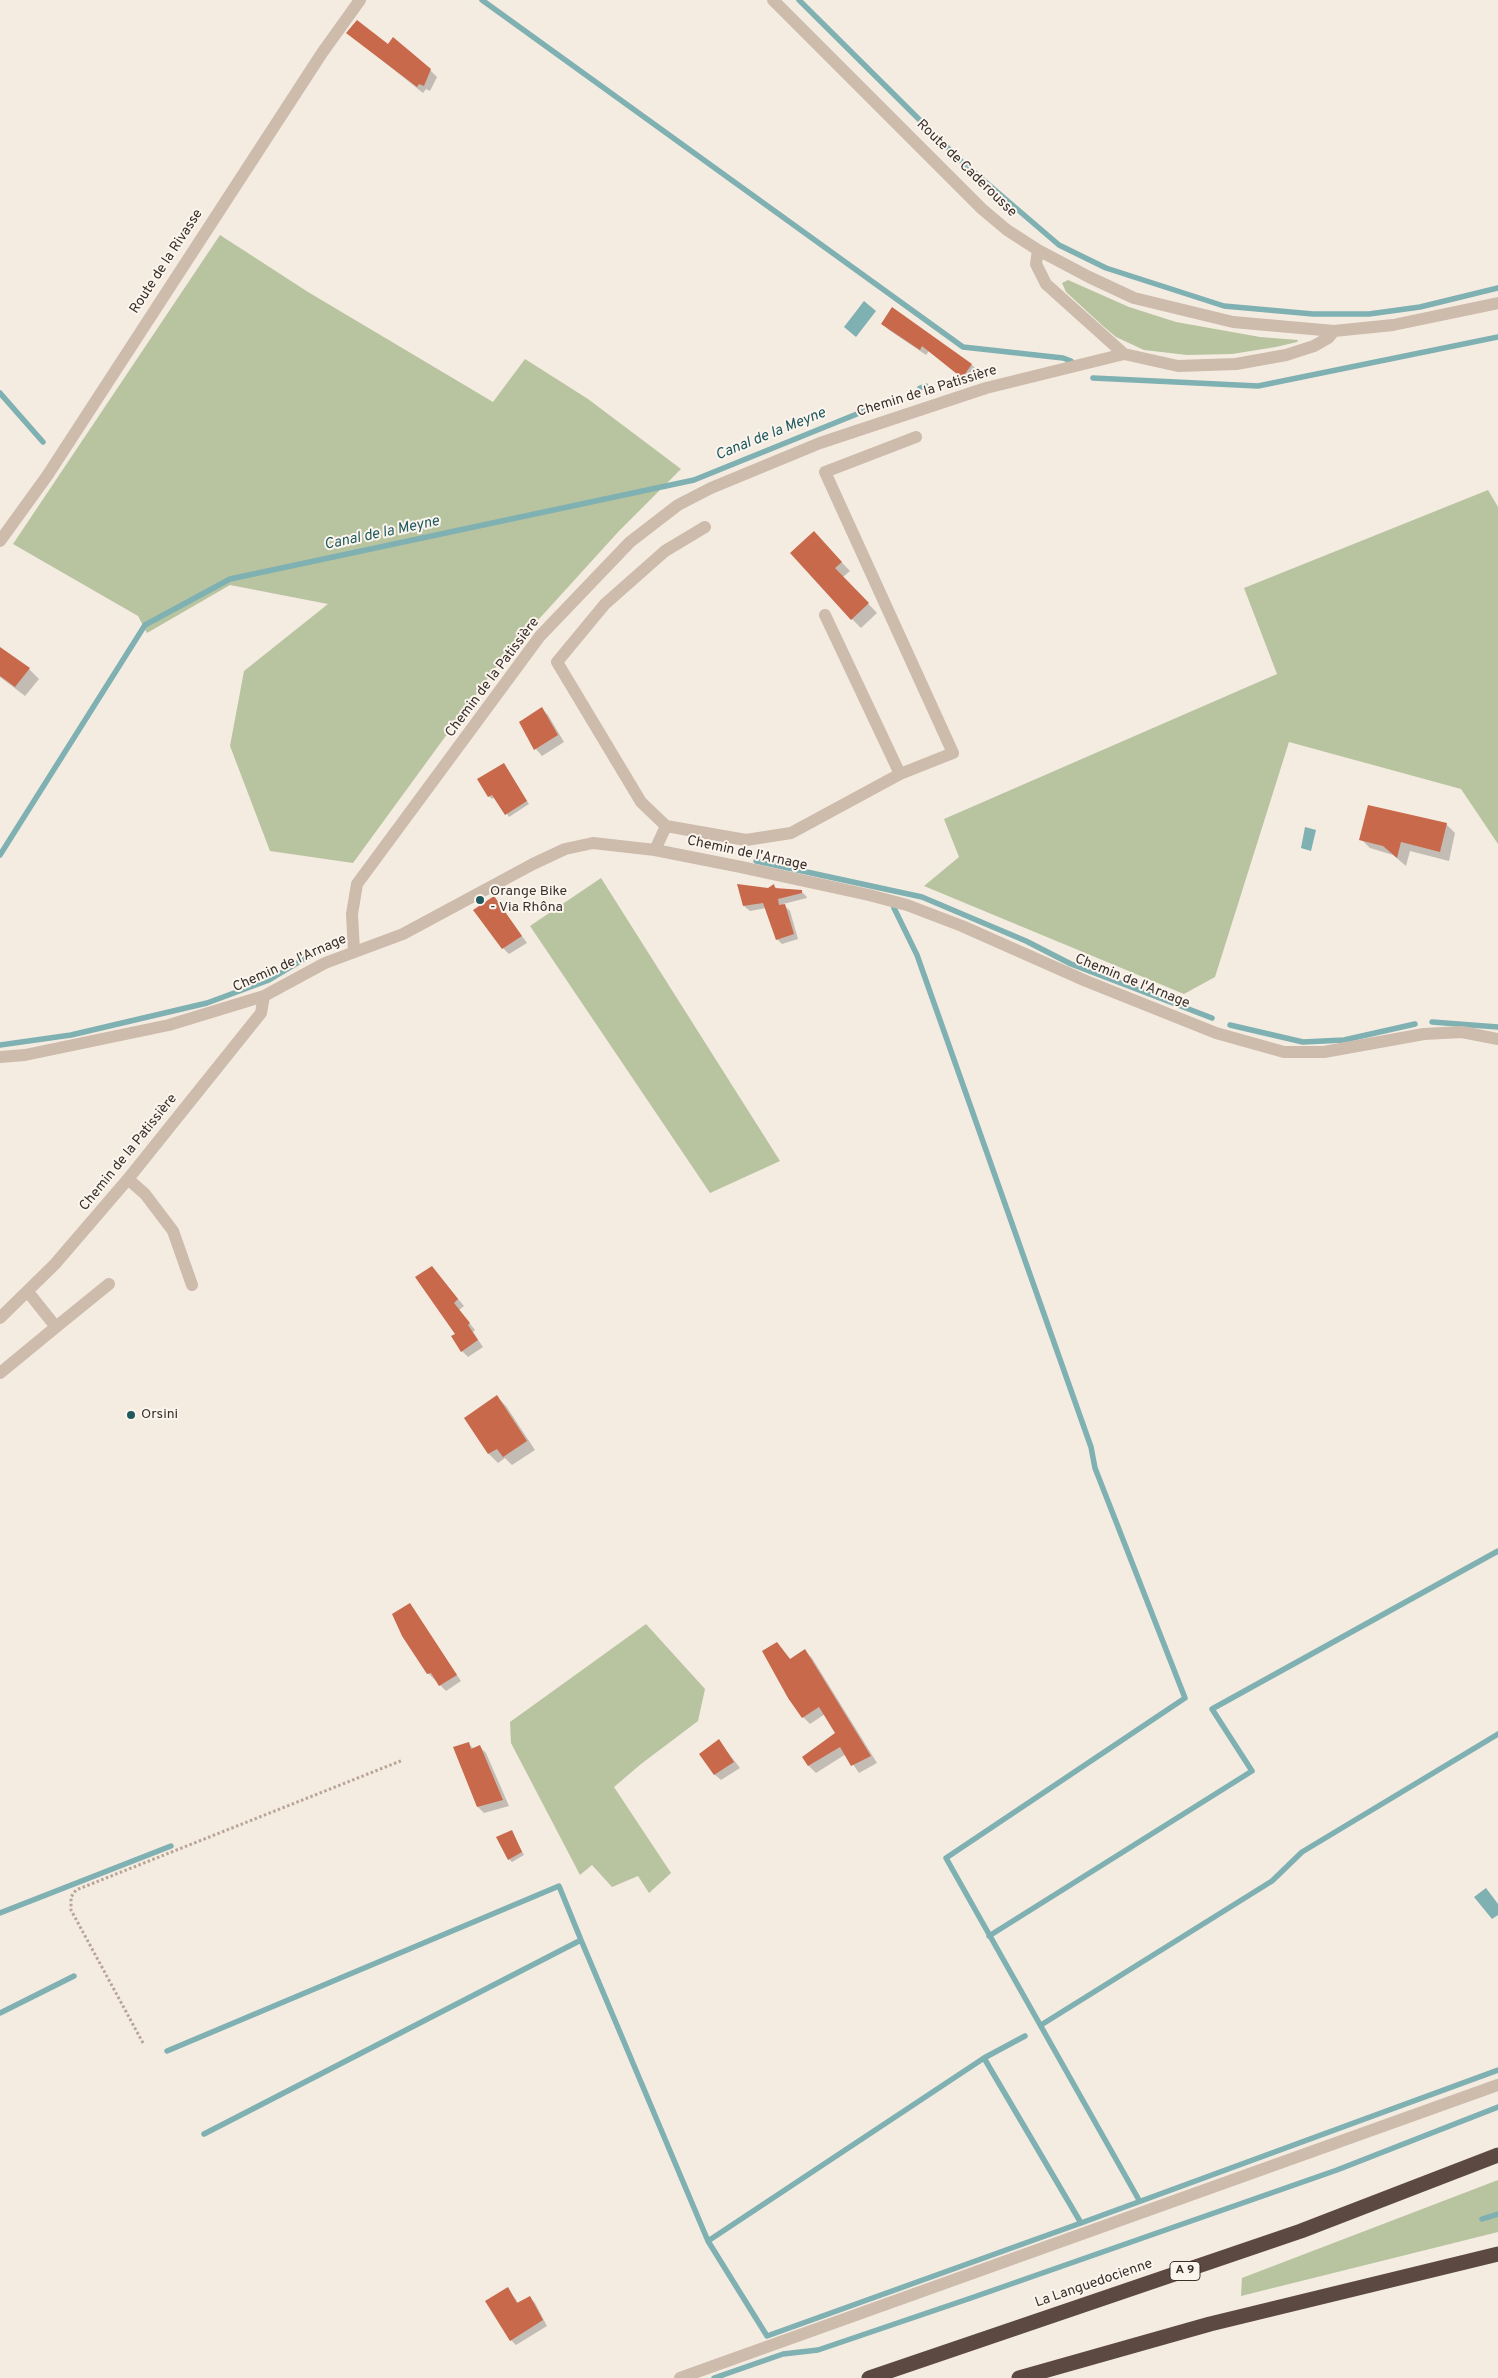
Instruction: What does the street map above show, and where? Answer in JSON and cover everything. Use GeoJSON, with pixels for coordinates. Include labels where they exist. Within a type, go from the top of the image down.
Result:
{"type":"FeatureCollection","features":[{"type":"Feature","properties":{"kind":"highway","name":"La Languedocienne"},"geometry":{"type":"LineString","coordinates":[[868,2378],[1301,2231],[1498,2155]]}},
{"type":"Feature","properties":{"kind":"highway"},"geometry":{"type":"LineString","coordinates":[[1019,2378],[1210,2324],[1498,2254]]}},
{"type":"Feature","properties":{"kind":"street","name":"Route de la Rivasse"},"geometry":{"type":"LineString","coordinates":[[0,541],[47,476],[262,143],[322,52],[360,0]]}},
{"type":"Feature","properties":{"kind":"street","name":"Route de Caderousse"},"geometry":{"type":"LineString","coordinates":[[773,0],[982,209],[1007,230],[1038,250],[1089,278],[1134,298],[1233,322],[1334,331],[1393,325],[1498,303]]}},
{"type":"Feature","properties":{"kind":"street"},"geometry":{"type":"LineString","coordinates":[[1038,250],[1036,264],[1046,284],[1124,354]]}},
{"type":"Feature","properties":{"kind":"street","name":"Chemin de la Patissière"},"geometry":{"type":"LineString","coordinates":[[354,951],[352,914],[357,884],[540,636],[630,542],[678,505],[711,488],[820,442],[986,388],[1124,354],[1178,366],[1236,364],[1286,355],[1314,346],[1328,338],[1334,331]]}},
{"type":"Feature","properties":{"kind":"street"},"geometry":{"type":"LineString","coordinates":[[705,527],[665,551],[605,604],[557,662],[641,802],[666,826],[746,840],[791,833],[900,774],[953,753],[826,472],[916,438]]}},
{"type":"Feature","properties":{"kind":"street"},"geometry":{"type":"LineString","coordinates":[[825,615],[900,774]]}},
{"type":"Feature","properties":{"kind":"street"},"geometry":{"type":"LineString","coordinates":[[655,850],[666,826]]}},
{"type":"Feature","properties":{"kind":"street","name":"Chemin de l'Arnage"},"geometry":{"type":"LineString","coordinates":[[0,1057],[25,1054],[170,1025],[264,996],[325,963],[403,934],[533,864],[565,849],[593,843],[655,850],[841,889],[908,906],[962,926],[1086,981],[1216,1033],[1284,1052],[1324,1052],[1424,1034],[1462,1032],[1498,1039]]}},
{"type":"Feature","properties":{"kind":"street","name":"Chemin de la Patissière"},"geometry":{"type":"LineString","coordinates":[[0,1318],[28,1292],[128,1179],[261,1013],[264,996]]}},
{"type":"Feature","properties":{"kind":"street"},"geometry":{"type":"LineString","coordinates":[[128,1179],[145,1194],[173,1231],[192,1286]]}},
{"type":"Feature","properties":{"kind":"street"},"geometry":{"type":"LineString","coordinates":[[0,1373],[109,1284]]}},
{"type":"Feature","properties":{"kind":"street"},"geometry":{"type":"LineString","coordinates":[[28,1292],[56,1327]]}},
{"type":"Feature","properties":{"kind":"street"},"geometry":{"type":"LineString","coordinates":[[680,2378],[1498,2085]]}},
{"type":"Feature","properties":{"kind":"path"},"geometry":{"type":"LineString","coordinates":[[143,2044],[71,1910],[71,1896],[76,1890],[403,1760]]}},
{"type":"Feature","properties":{"kind":"green space"},"geometry":{"type":"Polygon","coordinates":[[[220,235],[308,292],[493,402],[525,359],[588,399],[681,469],[619,531],[499,663],[353,863],[270,851],[230,746],[244,671],[328,604],[230,585],[147,633],[138,616],[13,544],[220,235]]]}},
{"type":"Feature","properties":{"kind":"green space"},"geometry":{"type":"Polygon","coordinates":[[[1068,280],[1129,307],[1176,322],[1260,337],[1298,340],[1297,342],[1276,347],[1232,354],[1187,355],[1144,350],[1116,337],[1066,292],[1062,283],[1068,280]]]}},
{"type":"Feature","properties":{"kind":"green space"},"geometry":{"type":"Polygon","coordinates":[[[1488,490],[1498,507],[1498,844],[1461,789],[1289,742],[1215,977],[1184,994],[924,886],[959,857],[944,819],[1277,674],[1244,588],[1488,490]]]}},
{"type":"Feature","properties":{"kind":"green space"},"geometry":{"type":"Polygon","coordinates":[[[601,878],[780,1161],[710,1193],[530,926],[601,878]]]}},
{"type":"Feature","properties":{"kind":"green space"},"geometry":{"type":"Polygon","coordinates":[[[646,1624],[705,1689],[698,1721],[614,1787],[671,1873],[649,1893],[638,1876],[612,1887],[592,1865],[580,1875],[511,1743],[510,1722],[646,1624]]]}},
{"type":"Feature","properties":{"kind":"green space"},"geometry":{"type":"Polygon","coordinates":[[[1498,2180],[1498,2232],[1241,2296],[1242,2278],[1498,2180]]]}},
{"type":"Feature","properties":{"kind":"water"},"geometry":{"type":"Polygon","coordinates":[[[864,301],[876,311],[856,337],[844,327],[864,301]]]}},
{"type":"Feature","properties":{"kind":"water"},"geometry":{"type":"Polygon","coordinates":[[[1305,827],[1316,830],[1311,851],[1301,848],[1305,827]]]}},
{"type":"Feature","properties":{"kind":"water"},"geometry":{"type":"Polygon","coordinates":[[[1486,1888],[1498,1904],[1498,1915],[1492,1919],[1474,1897],[1486,1888]]]}},
{"type":"Feature","properties":{"kind":"building"},"geometry":{"type":"Polygon","coordinates":[[[357,20],[388,44],[393,37],[431,69],[424,86],[419,84],[417,87],[346,33],[357,20]]]}},
{"type":"Feature","properties":{"kind":"building"},"geometry":{"type":"Polygon","coordinates":[[[892,307],[972,364],[962,378],[922,346],[920,350],[881,324],[892,307]]]}},
{"type":"Feature","properties":{"kind":"building"},"geometry":{"type":"Polygon","coordinates":[[[814,531],[842,562],[835,568],[869,603],[851,620],[790,553],[814,531]]]}},
{"type":"Feature","properties":{"kind":"building"},"geometry":{"type":"Polygon","coordinates":[[[0,647],[30,668],[15,687],[0,676],[0,647]]]}},
{"type":"Feature","properties":{"kind":"building"},"geometry":{"type":"Polygon","coordinates":[[[542,707],[558,735],[534,750],[519,722],[542,707]]]}},
{"type":"Feature","properties":{"kind":"building"},"geometry":{"type":"Polygon","coordinates":[[[504,763],[527,801],[505,815],[492,795],[488,797],[477,779],[504,763]]]}},
{"type":"Feature","properties":{"kind":"building"},"geometry":{"type":"Polygon","coordinates":[[[1368,805],[1447,823],[1440,852],[1401,842],[1397,858],[1383,846],[1359,840],[1368,805]]]}},
{"type":"Feature","properties":{"kind":"building"},"geometry":{"type":"Polygon","coordinates":[[[737,884],[768,888],[774,884],[775,888],[802,890],[802,893],[778,899],[779,905],[785,904],[794,934],[776,940],[763,903],[743,906],[737,884]]]}},
{"type":"Feature","properties":{"kind":"building"},"geometry":{"type":"Polygon","coordinates":[[[494,896],[522,936],[502,949],[473,910],[494,896]]]}},
{"type":"Feature","properties":{"kind":"building"},"geometry":{"type":"Polygon","coordinates":[[[432,1266],[458,1299],[454,1303],[470,1323],[468,1325],[478,1340],[461,1352],[451,1336],[455,1334],[415,1277],[432,1266]]]}},
{"type":"Feature","properties":{"kind":"building"},"geometry":{"type":"Polygon","coordinates":[[[497,1395],[527,1441],[503,1457],[497,1449],[488,1454],[464,1418],[497,1395]]]}},
{"type":"Feature","properties":{"kind":"building"},"geometry":{"type":"Polygon","coordinates":[[[410,1603],[457,1675],[439,1686],[431,1673],[427,1674],[402,1636],[392,1614],[410,1603]]]}},
{"type":"Feature","properties":{"kind":"building"},"geometry":{"type":"Polygon","coordinates":[[[777,1642],[790,1659],[805,1649],[871,1756],[851,1766],[840,1747],[808,1766],[802,1757],[835,1733],[819,1707],[802,1718],[788,1698],[762,1651],[777,1642]]]}},
{"type":"Feature","properties":{"kind":"building"},"geometry":{"type":"Polygon","coordinates":[[[719,1739],[734,1762],[714,1775],[699,1754],[719,1739]]]}},
{"type":"Feature","properties":{"kind":"building"},"geometry":{"type":"Polygon","coordinates":[[[469,1742],[471,1749],[480,1745],[503,1800],[477,1807],[453,1747],[469,1742]]]}},
{"type":"Feature","properties":{"kind":"building"},"geometry":{"type":"Polygon","coordinates":[[[512,1830],[522,1852],[508,1860],[496,1837],[512,1830]]]}},
{"type":"Feature","properties":{"kind":"building"},"geometry":{"type":"Polygon","coordinates":[[[508,2287],[517,2303],[530,2296],[543,2320],[510,2341],[485,2301],[508,2287]]]}},
{"type":"Feature","properties":{"kind":"waterway"},"geometry":{"type":"LineString","coordinates":[[482,0],[963,347],[1063,358],[1071,361]]}},
{"type":"Feature","properties":{"kind":"waterway"},"geometry":{"type":"LineString","coordinates":[[799,0],[961,161],[1059,245],[1106,268],[1224,306],[1313,314],[1369,314],[1420,307],[1498,288]]}},
{"type":"Feature","properties":{"kind":"waterway"},"geometry":{"type":"LineString","coordinates":[[1093,378],[1258,386],[1498,337]]}},
{"type":"Feature","properties":{"kind":"waterway","name":"Canal de la Meyne"},"geometry":{"type":"LineString","coordinates":[[920,388],[926,386]]}},
{"type":"Feature","properties":{"kind":"waterway"},"geometry":{"type":"LineString","coordinates":[[0,393],[43,442]]}},
{"type":"Feature","properties":{"kind":"waterway","name":"Canal de la Meyne"},"geometry":{"type":"LineString","coordinates":[[0,855],[145,625],[230,579],[694,480],[889,401]]}},
{"type":"Feature","properties":{"kind":"waterway"},"geometry":{"type":"LineString","coordinates":[[756,861],[922,897],[1026,941],[1071,964],[1212,1018]]}},
{"type":"Feature","properties":{"kind":"waterway"},"geometry":{"type":"LineString","coordinates":[[894,908],[917,955],[1091,1447],[1095,1468],[1185,1698],[946,1858],[1139,2200]]}},
{"type":"Feature","properties":{"kind":"waterway"},"geometry":{"type":"LineString","coordinates":[[0,1045],[71,1035],[207,1003],[269,980],[319,950]]}},
{"type":"Feature","properties":{"kind":"waterway"},"geometry":{"type":"LineString","coordinates":[[1432,1022],[1498,1027]]}},
{"type":"Feature","properties":{"kind":"waterway"},"geometry":{"type":"LineString","coordinates":[[1230,1025],[1303,1042],[1344,1040],[1415,1024]]}},
{"type":"Feature","properties":{"kind":"waterway"},"geometry":{"type":"LineString","coordinates":[[989,1936],[1252,1771],[1212,1709],[1498,1551]]}},
{"type":"Feature","properties":{"kind":"waterway"},"geometry":{"type":"LineString","coordinates":[[1041,2025],[1272,1881],[1302,1852],[1498,1734]]}},
{"type":"Feature","properties":{"kind":"waterway"},"geometry":{"type":"LineString","coordinates":[[0,1913],[171,1846]]}},
{"type":"Feature","properties":{"kind":"waterway"},"geometry":{"type":"LineString","coordinates":[[167,2051],[559,1886],[581,1940],[204,2134]]}},
{"type":"Feature","properties":{"kind":"waterway"},"geometry":{"type":"LineString","coordinates":[[581,1940],[708,2241],[767,2336],[1498,2070]]}},
{"type":"Feature","properties":{"kind":"waterway"},"geometry":{"type":"LineString","coordinates":[[0,2013],[74,1976]]}},
{"type":"Feature","properties":{"kind":"waterway"},"geometry":{"type":"LineString","coordinates":[[1025,2036],[984,2058],[1081,2223]]}},
{"type":"Feature","properties":{"kind":"waterway"},"geometry":{"type":"LineString","coordinates":[[708,2241],[984,2058]]}},
{"type":"Feature","properties":{"kind":"waterway"},"geometry":{"type":"LineString","coordinates":[[714,2378],[783,2354],[818,2350],[971,2298],[1337,2170],[1498,2107]]}},
{"type":"Feature","properties":{"kind":"waterway"},"geometry":{"type":"LineString","coordinates":[[1482,2219],[1498,2214]]}},
{"type":"Feature","properties":{"kind":"place","name":"Orange Bike - Via Rhôna"},"geometry":{"type":"Point","coordinates":[480,900]}},
{"type":"Feature","properties":{"kind":"place","name":"Orsini"},"geometry":{"type":"Point","coordinates":[131,1415]}}]}
